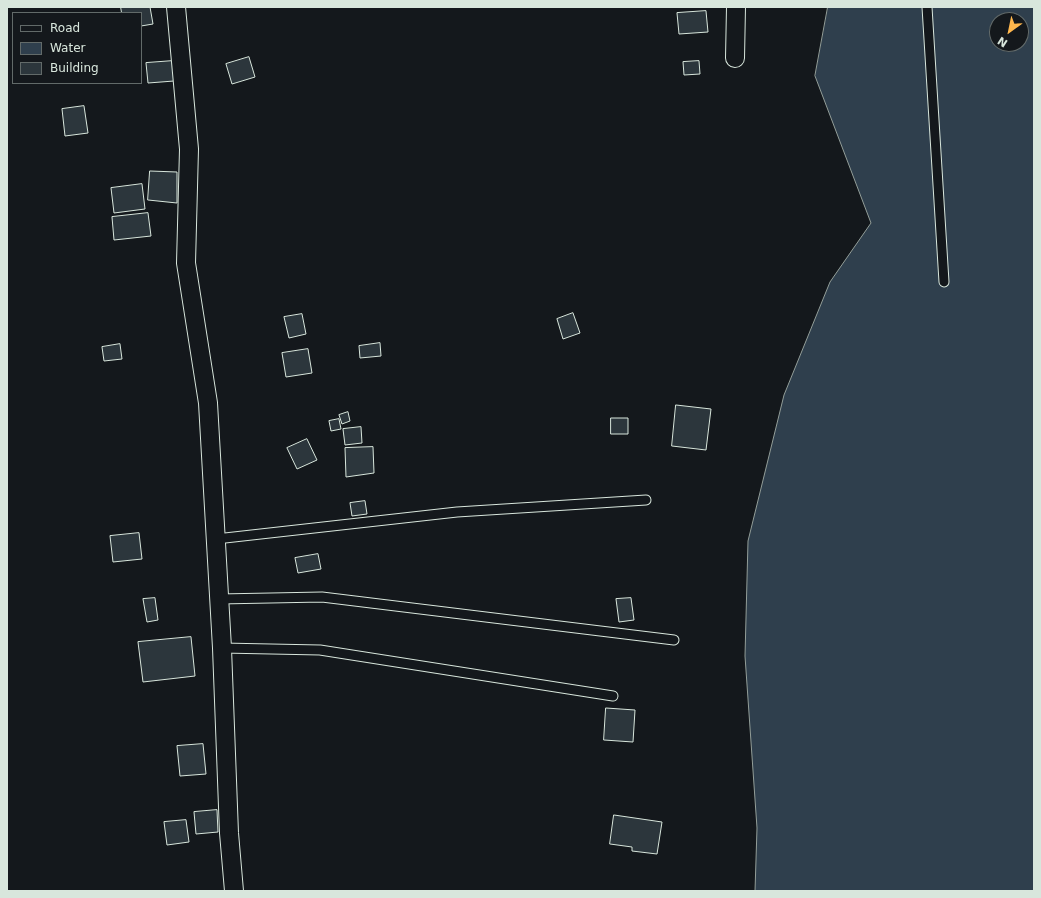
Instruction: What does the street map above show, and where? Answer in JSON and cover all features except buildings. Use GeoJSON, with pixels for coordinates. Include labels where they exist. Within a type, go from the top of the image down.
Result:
{"type":"FeatureCollection","features":[{"type":"Feature","properties":{"kind":"street"},"geometry":{"type":"LineString","coordinates":[[176,7],[189,149],[186,263],[208,402],[222,648],[229,833],[234,891]]}},
{"type":"Feature","properties":{"kind":"street"},"geometry":{"type":"LineString","coordinates":[[735,58],[736,7]]}},
{"type":"Feature","properties":{"kind":"lane"},"geometry":{"type":"LineString","coordinates":[[927,7],[944,282]]}},
{"type":"Feature","properties":{"kind":"lane"},"geometry":{"type":"LineString","coordinates":[[216,539],[457,512],[646,500]]}},
{"type":"Feature","properties":{"kind":"lane"},"geometry":{"type":"LineString","coordinates":[[219,598],[322,597],[674,640]]}},
{"type":"Feature","properties":{"kind":"lane"},"geometry":{"type":"LineString","coordinates":[[222,648],[320,650],[613,696]]}},
{"type":"Feature","properties":{"kind":"water"},"geometry":{"type":"Polygon","coordinates":[[[828,7],[1034,7],[1034,891],[755,891],[757,828],[745,656],[748,541],[784,395],[830,282],[871,223],[815,76],[828,7]]]}}]}
